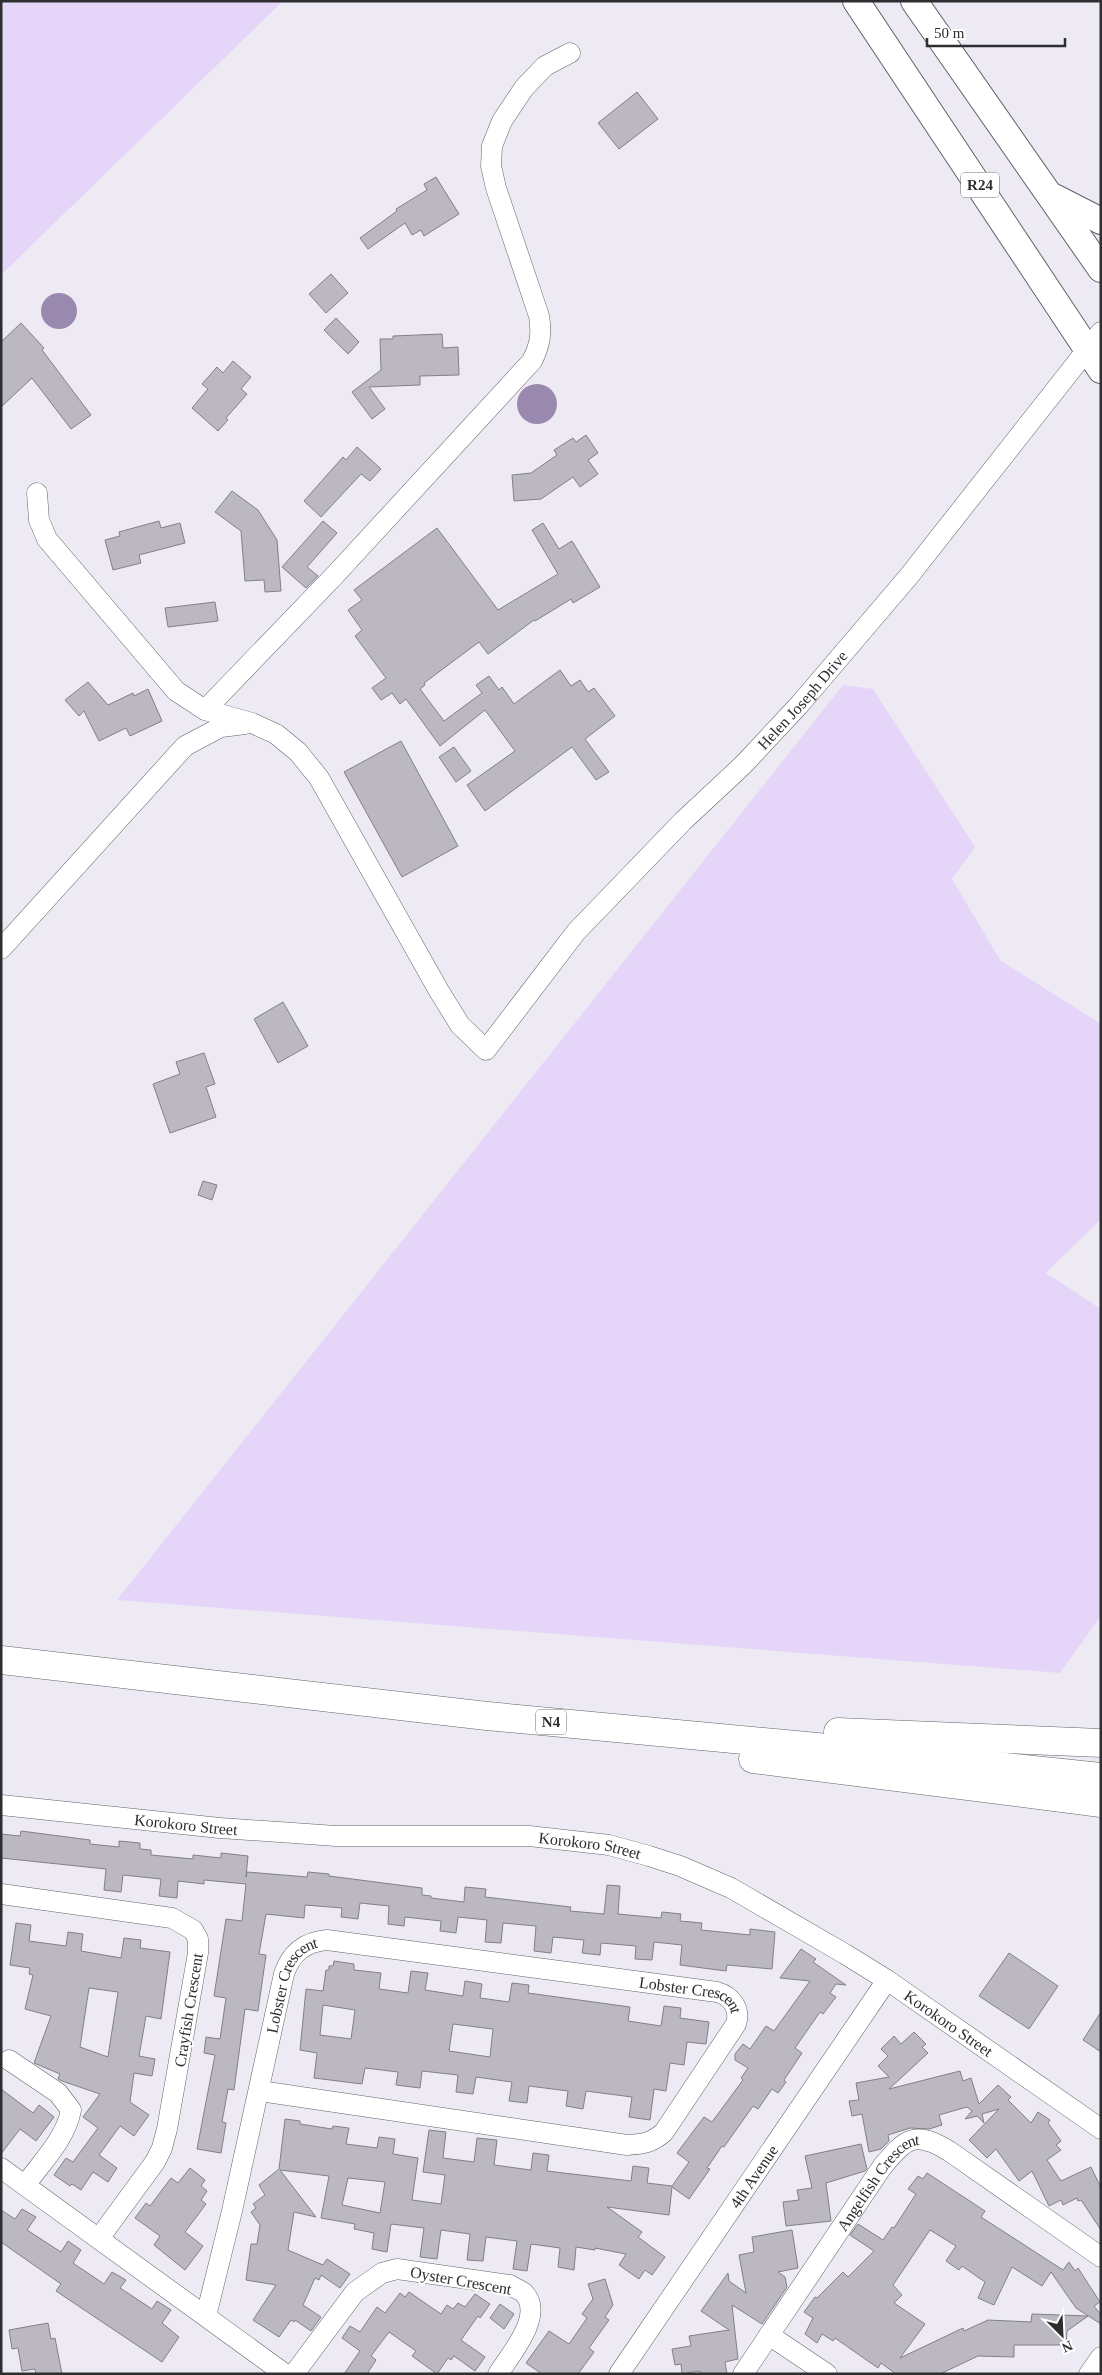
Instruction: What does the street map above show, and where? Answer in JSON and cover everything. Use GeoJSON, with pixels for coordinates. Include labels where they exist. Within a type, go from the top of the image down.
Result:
{"type":"FeatureCollection","features":[{"type":"Feature","properties":{"kind":"highway","name":"N4"},"geometry":{"type":"LineString","coordinates":[[1,1660],[487,1716],[817,1747],[1101,1777]]}},
{"type":"Feature","properties":{"kind":"highway"},"geometry":{"type":"LineString","coordinates":[[191,1681],[230,1694],[310,1708],[717,1755],[1101,1803]]}},
{"type":"Feature","properties":{"kind":"highway"},"geometry":{"type":"LineString","coordinates":[[487,1716],[575,1716],[886,1735],[1101,1743]]}},
{"type":"Feature","properties":{"kind":"main road","name":"R24"},"geometry":{"type":"LineString","coordinates":[[856,1],[1096,351]]}},
{"type":"Feature","properties":{"kind":"main road"},"geometry":{"type":"LineString","coordinates":[[914,1],[1101,269]]}},
{"type":"Feature","properties":{"kind":"main road"},"geometry":{"type":"LineString","coordinates":[[1049,194],[1101,222]]}},
{"type":"Feature","properties":{"kind":"street"},"geometry":{"type":"LineString","coordinates":[[205,710],[335,575],[532,362],[540,347],[542,332],[539,316],[496,188],[491,166],[492,146],[502,121],[524,88],[545,66],[570,53]]}},
{"type":"Feature","properties":{"kind":"street","name":"Helen Joseph Drive"},"geometry":{"type":"LineString","coordinates":[[252,724],[276,734],[298,752],[319,778],[439,991],[460,1025],[486,1050],[576,932],[683,821],[743,765],[800,704],[1096,351]]}},
{"type":"Feature","properties":{"kind":"street"},"geometry":{"type":"LineString","coordinates":[[37,493],[39,520],[47,540],[176,691],[205,710],[252,724]]}},
{"type":"Feature","properties":{"kind":"street"},"geometry":{"type":"LineString","coordinates":[[1,950],[186,746],[221,727],[252,724]]}},
{"type":"Feature","properties":{"kind":"street","name":"Korokoro Street"},"geometry":{"type":"LineString","coordinates":[[1,1805],[220,1828],[336,1836],[529,1836],[609,1845],[680,1866],[732,1888],[886,1980],[1101,2130]]}},
{"type":"Feature","properties":{"kind":"street","name":"Crayfish Crescent"},"geometry":{"type":"LineString","coordinates":[[1,1894],[172,1918],[193,1930],[198,1939],[196,1972],[162,2148],[155,2162],[100,2237]]}},
{"type":"Feature","properties":{"kind":"street","name":"Lobster Crescent"},"geometry":{"type":"LineString","coordinates":[[206,2316],[260,2091],[288,1963],[297,1950],[316,1941],[326,1940],[717,1992],[726,1995],[734,2002],[738,2017],[736,2024],[664,2132],[654,2141],[644,2144],[627,2145],[260,2091]]}},
{"type":"Feature","properties":{"kind":"street","name":"4th Avenue"},"geometry":{"type":"LineString","coordinates":[[619,2374],[886,1980]]}},
{"type":"Feature","properties":{"kind":"street"},"geometry":{"type":"LineString","coordinates":[[10,2060],[58,2093],[71,2110],[63,2133],[26,2184]]}},
{"type":"Feature","properties":{"kind":"street","name":"Angelfish Crescent"},"geometry":{"type":"LineString","coordinates":[[743,2374],[882,2168],[904,2143],[918,2138],[933,2141],[950,2151],[1101,2256]]}},
{"type":"Feature","properties":{"kind":"street"},"geometry":{"type":"LineString","coordinates":[[1,2168],[100,2237],[286,2374]]}},
{"type":"Feature","properties":{"kind":"street","name":"Oyster Crescent"},"geometry":{"type":"LineString","coordinates":[[294,2374],[355,2292],[382,2273],[397,2269],[510,2286],[523,2292],[530,2304],[530,2317],[525,2332],[498,2374]]}},
{"type":"Feature","properties":{"kind":"street"},"geometry":{"type":"LineString","coordinates":[[769,2335],[827,2374]]}},
{"type":"Feature","properties":{"kind":"street"},"geometry":{"type":"LineString","coordinates":[[1089,2374],[1101,2357]]}},
{"type":"Feature","properties":{"kind":"shaded area"},"geometry":{"type":"Polygon","coordinates":[[[1,1],[283,1],[1,275],[1,1]]]}},
{"type":"Feature","properties":{"kind":"shaded area"},"geometry":{"type":"Polygon","coordinates":[[[59,293],[66,294],[72,298],[76,304],[76,318],[72,324],[66,328],[59,329],[52,328],[46,324],[42,318],[41,311],[42,304],[46,298],[52,294],[59,293]]]}},
{"type":"Feature","properties":{"kind":"shaded area"},"geometry":{"type":"Polygon","coordinates":[[[533,384],[541,384],[548,387],[554,393],[557,404],[554,415],[548,421],[541,424],[533,424],[526,421],[520,415],[517,408],[517,400],[520,393],[526,387],[533,384]]]}},
{"type":"Feature","properties":{"kind":"shaded area"},"geometry":{"type":"Polygon","coordinates":[[[843,685],[873,689],[975,847],[952,879],[1000,960],[1101,1024],[1101,1219],[1046,1273],[1101,1309],[1101,1616],[1060,1673],[117,1600],[843,685]]]}},
{"type":"Feature","properties":{"kind":"building"},"geometry":{"type":"Polygon","coordinates":[[[637,92],[658,119],[619,149],[598,123],[637,92]]]}},
{"type":"Feature","properties":{"kind":"building"},"geometry":{"type":"Polygon","coordinates":[[[436,177],[459,214],[424,236],[421,230],[412,235],[405,223],[368,249],[360,238],[397,211],[396,209],[427,190],[424,184],[436,177]]]}},
{"type":"Feature","properties":{"kind":"building"},"geometry":{"type":"Polygon","coordinates":[[[331,274],[348,293],[326,313],[309,294],[331,274]]]}},
{"type":"Feature","properties":{"kind":"building"},"geometry":{"type":"Polygon","coordinates":[[[336,318],[359,342],[348,354],[324,330],[336,318]]]}},
{"type":"Feature","properties":{"kind":"building"},"geometry":{"type":"Polygon","coordinates":[[[21,323],[44,348],[42,350],[91,415],[71,429],[32,378],[1,407],[1,342],[21,323]]]}},
{"type":"Feature","properties":{"kind":"building"},"geometry":{"type":"Polygon","coordinates":[[[442,334],[443,348],[458,347],[459,375],[420,376],[420,385],[369,387],[385,409],[372,419],[352,392],[381,370],[380,339],[393,339],[393,336],[442,334]]]}},
{"type":"Feature","properties":{"kind":"building"},"geometry":{"type":"Polygon","coordinates":[[[233,361],[251,377],[241,389],[247,394],[226,418],[228,420],[218,431],[192,408],[208,389],[202,384],[217,367],[223,373],[233,361]]]}},
{"type":"Feature","properties":{"kind":"building"},"geometry":{"type":"Polygon","coordinates":[[[586,435],[598,453],[588,460],[598,474],[580,487],[573,477],[541,499],[514,501],[512,475],[531,473],[557,455],[554,450],[573,438],[576,442],[586,435]]]}},
{"type":"Feature","properties":{"kind":"building"},"geometry":{"type":"Polygon","coordinates":[[[357,447],[381,469],[370,481],[361,474],[321,517],[304,501],[343,457],[346,460],[357,447]]]}},
{"type":"Feature","properties":{"kind":"building"},"geometry":{"type":"Polygon","coordinates":[[[232,491],[258,510],[277,540],[281,591],[265,592],[264,580],[245,581],[241,531],[215,512],[232,491]]]}},
{"type":"Feature","properties":{"kind":"building"},"geometry":{"type":"Polygon","coordinates":[[[159,521],[161,528],[180,523],[185,543],[139,555],[141,563],[113,570],[105,540],[120,536],[119,532],[159,521]]]}},
{"type":"Feature","properties":{"kind":"building"},"geometry":{"type":"Polygon","coordinates":[[[323,521],[337,533],[307,567],[318,576],[306,588],[282,567],[323,521]]]}},
{"type":"Feature","properties":{"kind":"building"},"geometry":{"type":"Polygon","coordinates":[[[543,523],[559,549],[572,541],[600,587],[573,603],[571,599],[534,620],[488,654],[479,642],[424,683],[425,685],[420,689],[444,721],[482,693],[476,685],[489,676],[499,690],[502,687],[514,704],[560,670],[571,686],[580,680],[588,692],[594,688],[615,716],[585,739],[609,772],[596,780],[572,747],[485,811],[467,785],[515,751],[485,710],[440,746],[406,699],[400,704],[392,693],[381,700],[372,688],[386,678],[355,636],[362,630],[348,610],[362,600],[354,590],[437,528],[498,610],[558,574],[532,530],[543,523]]]}},
{"type":"Feature","properties":{"kind":"building"},"geometry":{"type":"Polygon","coordinates":[[[215,602],[218,621],[168,627],[165,608],[215,602]]]}},
{"type":"Feature","properties":{"kind":"building"},"geometry":{"type":"Polygon","coordinates":[[[88,682],[108,705],[133,693],[134,696],[148,689],[162,721],[130,736],[126,728],[99,741],[84,711],[79,716],[65,700],[88,682]]]}},
{"type":"Feature","properties":{"kind":"building"},"geometry":{"type":"Polygon","coordinates":[[[401,741],[458,846],[402,877],[344,772],[401,741]]]}},
{"type":"Feature","properties":{"kind":"building"},"geometry":{"type":"Polygon","coordinates":[[[454,747],[471,771],[456,782],[439,757],[454,747]]]}},
{"type":"Feature","properties":{"kind":"building"},"geometry":{"type":"Polygon","coordinates":[[[283,1002],[308,1046],[278,1063],[254,1019],[283,1002]]]}},
{"type":"Feature","properties":{"kind":"building"},"geometry":{"type":"Polygon","coordinates":[[[204,1053],[215,1084],[206,1087],[216,1117],[170,1133],[153,1084],[180,1074],[176,1062],[204,1053]]]}},
{"type":"Feature","properties":{"kind":"building"},"geometry":{"type":"Polygon","coordinates":[[[203,1181],[217,1185],[212,1200],[198,1195],[203,1181]]]}},
{"type":"Feature","properties":{"kind":"building"},"geometry":{"type":"Polygon","coordinates":[[[21,1831],[90,1840],[90,1844],[119,1847],[119,1841],[140,1843],[140,1849],[151,1850],[151,1855],[193,1859],[193,1855],[221,1858],[221,1853],[248,1856],[246,1877],[247,1872],[307,1877],[308,1872],[329,1874],[329,1876],[422,1888],[422,1895],[431,1896],[431,1898],[464,1902],[465,1887],[486,1889],[485,1897],[571,1907],[570,1911],[604,1914],[607,1885],[620,1886],[618,1914],[661,1918],[662,1912],[681,1914],[680,1921],[702,1923],[701,1930],[750,1935],[750,1929],[775,1932],[772,1969],[727,1965],[726,1971],[680,1965],[682,1945],[654,1942],[652,1960],[635,1959],[636,1946],[601,1943],[600,1955],[582,1953],[584,1940],[553,1937],[551,1953],[534,1951],[536,1926],[503,1923],[501,1943],[485,1942],[487,1920],[458,1917],[456,1933],[440,1931],[441,1921],[405,1917],[404,1926],[388,1924],[389,1906],[360,1903],[358,1919],[341,1917],[342,1908],[305,1905],[304,1918],[266,1914],[259,1954],[266,1955],[258,2011],[245,2009],[234,2090],[228,2089],[222,2122],[226,2123],[221,2153],[197,2149],[215,2055],[204,2053],[206,2037],[220,2039],[226,1998],[214,1996],[226,1919],[242,1921],[246,1884],[204,1880],[204,1884],[178,1881],[177,1898],[159,1896],[161,1879],[123,1875],[121,1892],[104,1890],[106,1869],[1,1858],[1,1834],[20,1836],[21,1831]]]}},
{"type":"Feature","properties":{"kind":"building"},"geometry":{"type":"Polygon","coordinates":[[[16,1923],[31,1925],[29,1941],[66,1946],[68,1932],[83,1934],[81,1951],[121,1958],[124,1938],[141,1940],[140,1948],[170,1952],[161,2019],[146,2016],[139,2056],[155,2059],[152,2076],[134,2073],[130,2102],[149,2115],[134,2136],[120,2126],[99,2155],[117,2168],[108,2182],[93,2172],[81,2190],[72,2184],[70,2186],[54,2175],[66,2158],[73,2162],[98,2128],[83,2117],[100,2094],[62,2081],[58,2079],[60,2074],[34,2063],[51,2016],[25,2009],[33,1975],[29,1974],[30,1968],[10,1965],[16,1923]],[[89,1988],[80,2047],[108,2057],[118,1992],[89,1988]]]}},
{"type":"Feature","properties":{"kind":"building"},"geometry":{"type":"Polygon","coordinates":[[[801,1949],[816,1959],[813,1962],[846,1985],[836,1984],[830,1993],[836,1997],[823,2014],[820,2012],[795,2048],[802,2053],[784,2080],[786,2082],[778,2093],[772,2089],[758,2109],[753,2106],[724,2147],[722,2146],[707,2168],[710,2169],[689,2199],[672,2187],[669,2215],[607,2207],[642,2232],[638,2237],[665,2257],[652,2275],[645,2270],[639,2279],[619,2265],[626,2254],[595,2248],[595,2250],[576,2247],[574,2270],[558,2267],[560,2248],[531,2244],[527,2271],[513,2269],[517,2241],[486,2237],[483,2261],[467,2260],[470,2234],[441,2230],[437,2259],[420,2257],[424,2228],[391,2224],[387,2252],[372,2249],[374,2233],[354,2229],[355,2224],[321,2218],[329,2176],[280,2170],[316,2217],[294,2212],[288,2250],[323,2265],[327,2259],[350,2274],[340,2288],[321,2275],[319,2280],[315,2278],[303,2305],[321,2317],[311,2331],[295,2320],[294,2322],[291,2320],[279,2337],[253,2320],[276,2285],[246,2280],[251,2244],[257,2244],[260,2225],[251,2212],[256,2208],[253,2204],[265,2195],[259,2185],[279,2169],[285,2119],[300,2121],[300,2124],[332,2129],[333,2126],[349,2128],[346,2144],[377,2148],[379,2137],[395,2139],[393,2154],[418,2158],[412,2200],[441,2204],[445,2175],[423,2172],[429,2130],[446,2132],[443,2158],[474,2162],[477,2138],[497,2140],[494,2165],[531,2170],[533,2153],[549,2155],[547,2171],[631,2181],[633,2166],[649,2168],[647,2183],[672,2186],[689,2162],[677,2153],[704,2117],[712,2122],[743,2080],[741,2078],[748,2068],[735,2060],[735,2054],[743,2044],[750,2049],[766,2026],[774,2031],[810,1981],[780,1978],[801,1949]],[[348,2178],[342,2205],[380,2213],[385,2182],[348,2178]]]}},
{"type":"Feature","properties":{"kind":"building"},"geometry":{"type":"Polygon","coordinates":[[[1009,1953],[1058,1986],[1029,2029],[979,1996],[1009,1953]]]}},
{"type":"Feature","properties":{"kind":"building"},"geometry":{"type":"Polygon","coordinates":[[[334,1961],[354,1964],[354,1970],[381,1973],[379,1989],[408,1993],[411,1971],[428,1973],[425,1990],[463,1996],[465,1981],[482,1984],[480,1998],[509,2002],[512,1983],[529,1985],[528,1993],[630,2007],[628,2021],[661,2026],[664,2006],[681,2008],[680,2018],[709,2022],[706,2044],[687,2042],[684,2065],[670,2063],[666,2091],[654,2089],[650,2120],[629,2117],[632,2097],[586,2091],[583,2109],[566,2106],[568,2091],[529,2086],[527,2103],[509,2101],[512,2082],[476,2077],[473,2094],[456,2092],[458,2075],[422,2071],[420,2088],[396,2085],[398,2072],[365,2068],[362,2084],[314,2078],[317,2053],[300,2050],[306,1989],[323,1991],[326,1970],[329,1970],[329,1966],[333,1966],[334,1961]],[[323,2005],[320,2035],[351,2039],[355,2010],[323,2005]],[[453,2024],[449,2051],[490,2057],[493,2029],[453,2024]]]}},
{"type":"Feature","properties":{"kind":"building"},"geometry":{"type":"Polygon","coordinates":[[[1101,2012],[1101,2052],[1083,2040],[1101,2012]]]}},
{"type":"Feature","properties":{"kind":"building"},"geometry":{"type":"Polygon","coordinates":[[[914,2032],[926,2044],[922,2047],[928,2053],[889,2089],[960,2071],[963,2081],[971,2078],[979,2104],[998,2085],[1011,2097],[1008,2100],[1031,2123],[1038,2112],[1050,2120],[1048,2123],[1061,2141],[1056,2145],[1061,2150],[1047,2160],[1061,2181],[1091,2167],[1101,2188],[1101,2230],[1081,2200],[1078,2201],[1077,2198],[1063,2205],[1061,2200],[1049,2206],[1032,2171],[1019,2181],[996,2149],[987,2158],[969,2140],[999,2109],[982,2114],[984,2123],[977,2116],[965,2119],[972,2111],[967,2107],[939,2115],[942,2125],[929,2129],[910,2128],[888,2135],[889,2141],[881,2149],[869,2152],[862,2114],[852,2116],[849,2101],[859,2100],[856,2083],[889,2077],[878,2066],[888,2056],[881,2049],[894,2036],[901,2044],[914,2032]]]}},
{"type":"Feature","properties":{"kind":"building"},"geometry":{"type":"Polygon","coordinates":[[[1,2089],[33,2113],[39,2105],[54,2117],[36,2141],[20,2129],[1,2154],[1,2089]]]}},
{"type":"Feature","properties":{"kind":"building"},"geometry":{"type":"Polygon","coordinates":[[[861,2144],[867,2169],[826,2183],[831,2221],[786,2226],[783,2202],[799,2200],[797,2190],[812,2188],[805,2156],[861,2144]]]}},
{"type":"Feature","properties":{"kind":"building"},"geometry":{"type":"Polygon","coordinates":[[[190,2168],[205,2180],[201,2186],[207,2191],[201,2200],[206,2204],[185,2232],[203,2246],[185,2270],[154,2245],[160,2236],[135,2218],[146,2203],[150,2206],[171,2178],[178,2183],[190,2168]]]}},
{"type":"Feature","properties":{"kind":"building"},"geometry":{"type":"Polygon","coordinates":[[[927,2173],[985,2211],[981,2217],[1063,2270],[1069,2262],[1075,2271],[1078,2268],[1100,2302],[1094,2306],[1101,2315],[1101,2324],[1076,2308],[1051,2272],[1042,2286],[1012,2267],[994,2305],[978,2298],[985,2282],[962,2266],[959,2270],[946,2261],[956,2246],[930,2230],[893,2285],[902,2295],[894,2303],[925,2324],[900,2358],[963,2328],[964,2331],[988,2320],[1031,2322],[1032,2314],[1088,2316],[1067,2331],[1066,2345],[1014,2345],[1014,2357],[978,2356],[940,2374],[896,2374],[881,2363],[878,2368],[835,2338],[833,2341],[822,2334],[817,2343],[805,2334],[813,2318],[804,2312],[815,2297],[817,2298],[843,2272],[848,2277],[874,2251],[850,2235],[858,2224],[883,2240],[892,2227],[894,2228],[916,2194],[908,2189],[918,2176],[923,2179],[927,2173]]]}},
{"type":"Feature","properties":{"kind":"building"},"geometry":{"type":"Polygon","coordinates":[[[22,2209],[36,2217],[27,2230],[61,2252],[68,2241],[81,2250],[73,2263],[104,2284],[112,2272],[126,2280],[120,2288],[152,2309],[157,2301],[171,2310],[162,2323],[179,2337],[162,2362],[56,2291],[61,2284],[1,2242],[1,2210],[15,2219],[22,2209]]]}},
{"type":"Feature","properties":{"kind":"building"},"geometry":{"type":"Polygon","coordinates":[[[792,2230],[798,2268],[778,2272],[785,2277],[787,2287],[762,2324],[732,2305],[738,2359],[725,2362],[727,2374],[700,2374],[700,2371],[682,2374],[681,2364],[675,2365],[672,2349],[691,2346],[689,2336],[729,2330],[701,2311],[728,2273],[729,2281],[746,2293],[739,2255],[754,2252],[752,2237],[792,2230]]]}},
{"type":"Feature","properties":{"kind":"building"},"geometry":{"type":"Polygon","coordinates":[[[605,2279],[613,2305],[605,2317],[609,2320],[589,2348],[594,2352],[578,2374],[542,2374],[526,2363],[549,2331],[569,2344],[587,2318],[582,2314],[593,2299],[588,2284],[605,2279]]]}},
{"type":"Feature","properties":{"kind":"building"},"geometry":{"type":"Polygon","coordinates":[[[409,2292],[441,2314],[447,2305],[453,2309],[458,2303],[465,2307],[475,2294],[490,2304],[480,2318],[478,2316],[461,2340],[485,2357],[475,2371],[454,2356],[451,2360],[448,2358],[437,2374],[412,2356],[416,2351],[389,2332],[371,2356],[376,2360],[367,2374],[344,2374],[360,2351],[342,2338],[350,2326],[360,2332],[377,2307],[385,2313],[400,2293],[405,2297],[409,2292]]]}},
{"type":"Feature","properties":{"kind":"building"},"geometry":{"type":"Polygon","coordinates":[[[500,2304],[514,2314],[504,2329],[490,2318],[500,2304]]]}},
{"type":"Feature","properties":{"kind":"building"},"geometry":{"type":"Polygon","coordinates":[[[48,2323],[51,2339],[55,2338],[62,2374],[36,2374],[35,2369],[22,2371],[18,2348],[12,2349],[9,2330],[48,2323]]]}}]}
